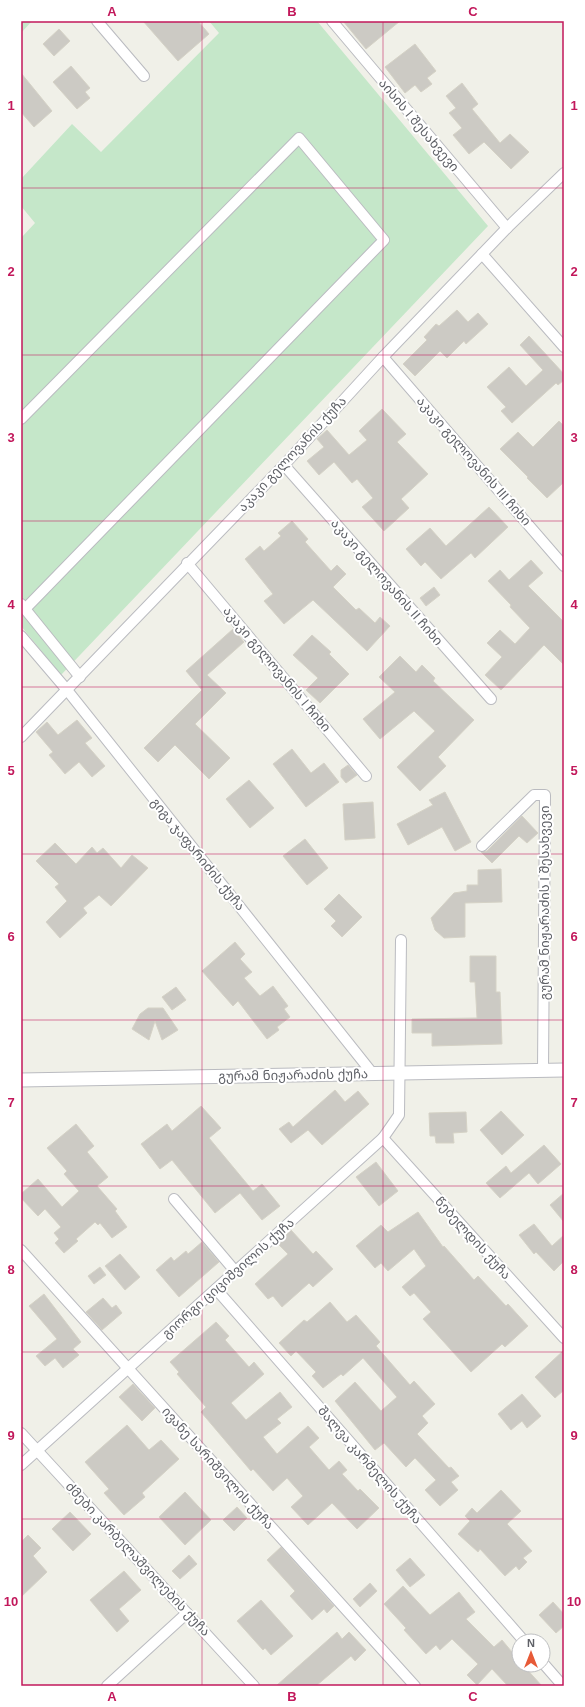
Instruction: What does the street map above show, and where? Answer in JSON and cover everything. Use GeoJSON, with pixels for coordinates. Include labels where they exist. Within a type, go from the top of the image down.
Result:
{"type":"FeatureCollection","features":[{"type":"Feature","properties":{"kind":"street"},"geometry":{"type":"LineString","coordinates":[[97,21],[144,76]]}},
{"type":"Feature","properties":{"kind":"street","name":"აისის I შესახვევი"},"geometry":{"type":"LineString","coordinates":[[332,21],[507,228]]}},
{"type":"Feature","properties":{"kind":"street"},"geometry":{"type":"LineString","coordinates":[[21,419],[299,138],[384,240],[23,607],[80,677]]}},
{"type":"Feature","properties":{"kind":"street","name":"აკაკი გელოვანის ქუჩა"},"geometry":{"type":"LineString","coordinates":[[21,737],[80,677],[187,563],[284,465],[383,357],[507,228],[564,173]]}},
{"type":"Feature","properties":{"kind":"street"},"geometry":{"type":"LineString","coordinates":[[482,254],[564,348]]}},
{"type":"Feature","properties":{"kind":"street","name":"აკაკი გელოვანის III ჩიხი"},"geometry":{"type":"LineString","coordinates":[[383,357],[564,566]]}},
{"type":"Feature","properties":{"kind":"street","name":"აკაკი გელოვანის II ჩიხი"},"geometry":{"type":"LineString","coordinates":[[284,465],[491,699]]}},
{"type":"Feature","properties":{"kind":"street","name":"აკაკი გელოვანის I ჩიხი"},"geometry":{"type":"LineString","coordinates":[[187,563],[366,776]]}},
{"type":"Feature","properties":{"kind":"street","name":"გიგა ჯაფარიძის ქუჩა"},"geometry":{"type":"LineString","coordinates":[[21,636],[67,690],[373,1074]]}},
{"type":"Feature","properties":{"kind":"street","name":"გურამ ნიჟარაძის I შესახვევი"},"geometry":{"type":"LineString","coordinates":[[482,846],[534,795],[545,795],[543,1070]]}},
{"type":"Feature","properties":{"kind":"street"},"geometry":{"type":"LineString","coordinates":[[399,1073],[400,940]]}},
{"type":"Feature","properties":{"kind":"street","name":"გურამ ნიჟარაძის ქუჩა"},"geometry":{"type":"LineString","coordinates":[[21,1080],[564,1070]]}},
{"type":"Feature","properties":{"kind":"street","name":"გიორგი ციციშვილის ქუჩა"},"geometry":{"type":"LineString","coordinates":[[21,1465],[383,1138],[399,1115],[399,1073]]}},
{"type":"Feature","properties":{"kind":"street","name":"წებელდის ქუჩა"},"geometry":{"type":"LineString","coordinates":[[383,1138],[564,1338]]}},
{"type":"Feature","properties":{"kind":"street"},"geometry":{"type":"LineString","coordinates":[[174,1199],[235,1271]]}},
{"type":"Feature","properties":{"kind":"street","name":"ივანე სარიშვილის ქუჩა"},"geometry":{"type":"LineString","coordinates":[[21,1250],[415,1686]]}},
{"type":"Feature","properties":{"kind":"street","name":"შალვა კარმელის ქუჩა"},"geometry":{"type":"LineString","coordinates":[[216,1289],[517,1633]]}},
{"type":"Feature","properties":{"kind":"street","name":"ძმები კარბელაშვილების ქუჩა"},"geometry":{"type":"LineString","coordinates":[[21,1433],[254,1686]]}},
{"type":"Feature","properties":{"kind":"street"},"geometry":{"type":"LineString","coordinates":[[107,1686],[187,1613]]}},
{"type":"Feature","properties":{"kind":"street"},"geometry":{"type":"LineString","coordinates":[[551,1672],[563,1686]]}},
{"type":"Feature","properties":{"kind":"green space"},"geometry":{"type":"Polygon","coordinates":[[[21,21],[32,21],[21,33],[21,21]]]}},
{"type":"Feature","properties":{"kind":"green space"},"geometry":{"type":"Polygon","coordinates":[[[209,21],[317,21],[488,226],[61,675],[21,626],[21,238],[35,223],[21,206],[21,179],[72,124],[101,152],[219,33],[209,21]]]}},
{"type":"Feature","properties":{"kind":"building"},"geometry":{"type":"Polygon","coordinates":[[[143,21],[198,21],[209,34],[178,61],[143,21]]]}},
{"type":"Feature","properties":{"kind":"building"},"geometry":{"type":"Polygon","coordinates":[[[343,21],[400,21],[366,49],[343,21]]]}},
{"type":"Feature","properties":{"kind":"building"},"geometry":{"type":"Polygon","coordinates":[[[59,29],[70,41],[54,56],[43,44],[59,29]]]}},
{"type":"Feature","properties":{"kind":"building"},"geometry":{"type":"Polygon","coordinates":[[[415,44],[436,71],[427,78],[432,84],[421,92],[415,85],[405,93],[385,67],[415,44]]]}},
{"type":"Feature","properties":{"kind":"building"},"geometry":{"type":"Polygon","coordinates":[[[71,66],[90,88],[85,92],[90,98],[77,109],[53,82],[71,66]]]}},
{"type":"Feature","properties":{"kind":"building"},"geometry":{"type":"Polygon","coordinates":[[[21,73],[52,111],[34,127],[21,112],[21,73]]]}},
{"type":"Feature","properties":{"kind":"building"},"geometry":{"type":"Polygon","coordinates":[[[462,83],[478,104],[472,109],[500,143],[510,134],[529,152],[511,169],[484,142],[469,154],[453,135],[462,128],[449,113],[456,108],[446,96],[462,83]]]}},
{"type":"Feature","properties":{"kind":"building"},"geometry":{"type":"Polygon","coordinates":[[[457,310],[468,322],[478,313],[488,324],[466,344],[464,341],[447,358],[440,351],[415,376],[403,364],[427,340],[424,337],[436,324],[439,326],[457,310]]]}},
{"type":"Feature","properties":{"kind":"building"},"geometry":{"type":"Polygon","coordinates":[[[529,336],[564,374],[564,380],[558,385],[556,383],[512,423],[501,411],[506,407],[487,387],[509,367],[526,386],[543,370],[520,345],[529,336]]]}},
{"type":"Feature","properties":{"kind":"building"},"geometry":{"type":"Polygon","coordinates":[[[382,409],[406,434],[397,442],[428,474],[401,499],[409,508],[384,531],[362,507],[373,498],[357,479],[352,483],[334,462],[319,475],[307,461],[324,447],[317,439],[327,430],[349,455],[367,440],[359,431],[382,409]]]}},
{"type":"Feature","properties":{"kind":"building"},"geometry":{"type":"Polygon","coordinates":[[[559,421],[564,426],[564,482],[547,498],[500,449],[518,432],[533,447],[559,421]]]}},
{"type":"Feature","properties":{"kind":"building"},"geometry":{"type":"Polygon","coordinates":[[[489,507],[508,527],[475,558],[471,553],[441,579],[425,562],[421,566],[406,549],[430,528],[446,546],[489,507]]]}},
{"type":"Feature","properties":{"kind":"building"},"geometry":{"type":"Polygon","coordinates":[[[292,521],[308,539],[305,542],[331,571],[337,565],[346,574],[333,587],[356,610],[359,608],[375,623],[380,617],[390,626],[367,651],[313,600],[284,624],[264,601],[273,594],[245,559],[260,546],[264,551],[281,536],[278,533],[292,521]]]}},
{"type":"Feature","properties":{"kind":"building"},"geometry":{"type":"Polygon","coordinates":[[[531,560],[543,573],[528,586],[564,622],[564,665],[544,645],[501,690],[485,675],[502,657],[487,643],[500,630],[515,644],[530,628],[488,581],[500,570],[509,580],[531,560]]]}},
{"type":"Feature","properties":{"kind":"building"},"geometry":{"type":"Polygon","coordinates":[[[434,587],[440,595],[426,606],[420,598],[434,587]]]}},
{"type":"Feature","properties":{"kind":"building"},"geometry":{"type":"Polygon","coordinates":[[[233,629],[244,642],[207,675],[226,693],[195,724],[230,758],[209,779],[175,745],[158,762],[144,748],[202,690],[186,671],[233,629]]]}},
{"type":"Feature","properties":{"kind":"building"},"geometry":{"type":"Polygon","coordinates":[[[312,635],[331,652],[329,654],[349,674],[320,703],[306,690],[318,678],[293,655],[312,635]]]}},
{"type":"Feature","properties":{"kind":"building"},"geometry":{"type":"Polygon","coordinates":[[[400,656],[416,672],[422,665],[435,678],[433,681],[474,720],[438,757],[446,766],[420,791],[397,767],[435,731],[414,711],[380,739],[363,719],[395,692],[379,677],[400,656]]]}},
{"type":"Feature","properties":{"kind":"building"},"geometry":{"type":"Polygon","coordinates":[[[77,720],[92,738],[85,743],[105,766],[92,777],[79,762],[65,774],[49,755],[53,752],[36,732],[47,722],[58,735],[77,720]]]}},
{"type":"Feature","properties":{"kind":"building"},"geometry":{"type":"Polygon","coordinates":[[[292,749],[311,773],[324,763],[339,782],[306,807],[273,764],[292,749]]]}},
{"type":"Feature","properties":{"kind":"building"},"geometry":{"type":"Polygon","coordinates":[[[348,765],[357,775],[346,783],[341,777],[341,770],[348,765]]]}},
{"type":"Feature","properties":{"kind":"building"},"geometry":{"type":"Polygon","coordinates":[[[249,780],[274,808],[250,828],[226,799],[249,780]]]}},
{"type":"Feature","properties":{"kind":"building"},"geometry":{"type":"Polygon","coordinates":[[[445,792],[471,842],[455,851],[442,827],[408,845],[397,824],[433,805],[429,800],[445,792]]]}},
{"type":"Feature","properties":{"kind":"building"},"geometry":{"type":"Polygon","coordinates":[[[373,802],[375,838],[345,840],[343,804],[373,802]]]}},
{"type":"Feature","properties":{"kind":"building"},"geometry":{"type":"Polygon","coordinates":[[[522,816],[538,833],[527,843],[519,836],[492,863],[481,852],[487,851],[522,816]]]}},
{"type":"Feature","properties":{"kind":"building"},"geometry":{"type":"Polygon","coordinates":[[[305,839],[328,868],[307,885],[283,856],[305,839]]]}},
{"type":"Feature","properties":{"kind":"building"},"geometry":{"type":"Polygon","coordinates":[[[55,843],[76,864],[92,847],[97,853],[103,848],[121,868],[132,855],[148,868],[111,906],[99,895],[83,908],[87,913],[60,938],[46,922],[67,901],[55,887],[59,884],[36,861],[55,843]]]}},
{"type":"Feature","properties":{"kind":"building"},"geometry":{"type":"Polygon","coordinates":[[[501,869],[502,902],[465,903],[465,937],[444,938],[435,930],[431,918],[454,893],[467,891],[467,885],[478,885],[478,870],[501,869]]]}},
{"type":"Feature","properties":{"kind":"building"},"geometry":{"type":"Polygon","coordinates":[[[339,894],[362,917],[342,937],[331,926],[336,921],[324,909],[339,894]]]}},
{"type":"Feature","properties":{"kind":"building"},"geometry":{"type":"Polygon","coordinates":[[[235,942],[245,954],[240,959],[252,972],[244,978],[260,996],[273,986],[288,1006],[284,1009],[290,1017],[277,1027],[279,1030],[267,1039],[238,1001],[233,1006],[202,971],[235,942]]]}},
{"type":"Feature","properties":{"kind":"building"},"geometry":{"type":"Polygon","coordinates":[[[470,956],[496,956],[496,992],[500,992],[502,1044],[432,1046],[432,1033],[412,1033],[412,1019],[477,1018],[475,982],[470,982],[470,956]]]}},
{"type":"Feature","properties":{"kind":"building"},"geometry":{"type":"Polygon","coordinates":[[[176,987],[186,1000],[172,1010],[162,997],[176,987]]]}},
{"type":"Feature","properties":{"kind":"building"},"geometry":{"type":"Polygon","coordinates":[[[148,1008],[163,1008],[178,1030],[162,1040],[155,1021],[149,1040],[132,1029],[140,1014],[148,1008]]]}},
{"type":"Feature","properties":{"kind":"building"},"geometry":{"type":"Polygon","coordinates":[[[335,1090],[345,1102],[358,1091],[369,1104],[322,1145],[308,1130],[291,1143],[279,1129],[289,1122],[293,1127],[335,1090]]]}},
{"type":"Feature","properties":{"kind":"building"},"geometry":{"type":"Polygon","coordinates":[[[201,1106],[221,1128],[209,1138],[253,1191],[262,1184],[280,1206],[262,1220],[240,1193],[215,1213],[172,1160],[160,1169],[141,1144],[167,1124],[172,1131],[201,1106]]]}},
{"type":"Feature","properties":{"kind":"building"},"geometry":{"type":"Polygon","coordinates":[[[501,1111],[524,1135],[502,1155],[480,1130],[501,1111]]]}},
{"type":"Feature","properties":{"kind":"building"},"geometry":{"type":"Polygon","coordinates":[[[466,1112],[467,1132],[453,1133],[454,1143],[436,1143],[435,1136],[430,1136],[429,1113],[466,1112]]]}},
{"type":"Feature","properties":{"kind":"building"},"geometry":{"type":"Polygon","coordinates":[[[76,1124],[94,1146],[87,1152],[108,1177],[97,1186],[117,1209],[115,1211],[127,1227],[112,1238],[100,1223],[98,1225],[95,1222],[76,1239],[78,1241],[64,1253],[55,1243],[59,1239],[54,1233],[61,1227],[45,1209],[38,1216],[21,1198],[21,1194],[38,1179],[62,1207],[79,1191],[64,1174],[67,1171],[47,1148],[76,1124]]]}},
{"type":"Feature","properties":{"kind":"building"},"geometry":{"type":"Polygon","coordinates":[[[544,1145],[561,1164],[538,1184],[529,1173],[500,1198],[486,1183],[506,1166],[511,1173],[544,1145]]]}},
{"type":"Feature","properties":{"kind":"building"},"geometry":{"type":"Polygon","coordinates":[[[376,1162],[398,1191],[379,1206],[356,1177],[376,1162]]]}},
{"type":"Feature","properties":{"kind":"building"},"geometry":{"type":"Polygon","coordinates":[[[564,1193],[564,1222],[550,1205],[564,1193]]]}},
{"type":"Feature","properties":{"kind":"building"},"geometry":{"type":"Polygon","coordinates":[[[418,1212],[443,1247],[444,1246],[474,1280],[478,1276],[506,1306],[508,1304],[528,1326],[505,1347],[502,1344],[471,1372],[423,1319],[431,1312],[414,1293],[410,1296],[402,1287],[426,1266],[414,1249],[388,1271],[381,1263],[375,1268],[356,1246],[381,1225],[388,1232],[418,1212]]]}},
{"type":"Feature","properties":{"kind":"building"},"geometry":{"type":"Polygon","coordinates":[[[534,1224],[552,1246],[564,1235],[564,1261],[554,1271],[536,1252],[534,1254],[519,1235],[534,1224]]]}},
{"type":"Feature","properties":{"kind":"building"},"geometry":{"type":"Polygon","coordinates":[[[291,1230],[313,1254],[316,1251],[333,1269],[313,1287],[309,1283],[282,1307],[273,1296],[268,1299],[255,1284],[288,1254],[277,1243],[291,1230]]]}},
{"type":"Feature","properties":{"kind":"building"},"geometry":{"type":"Polygon","coordinates":[[[202,1242],[219,1262],[179,1297],[156,1270],[171,1257],[174,1261],[186,1251],[188,1254],[202,1242]]]}},
{"type":"Feature","properties":{"kind":"building"},"geometry":{"type":"Polygon","coordinates":[[[120,1254],[140,1277],[125,1290],[105,1266],[120,1254]]]}},
{"type":"Feature","properties":{"kind":"building"},"geometry":{"type":"Polygon","coordinates":[[[100,1267],[106,1275],[94,1284],[88,1276],[100,1267]]]}},
{"type":"Feature","properties":{"kind":"building"},"geometry":{"type":"Polygon","coordinates":[[[44,1294],[81,1342],[73,1349],[79,1355],[63,1368],[55,1358],[45,1366],[36,1356],[57,1339],[29,1306],[44,1294]]]}},
{"type":"Feature","properties":{"kind":"building"},"geometry":{"type":"Polygon","coordinates":[[[103,1298],[112,1308],[116,1305],[122,1313],[102,1330],[86,1312],[103,1298]]]}},
{"type":"Feature","properties":{"kind":"building"},"geometry":{"type":"Polygon","coordinates":[[[330,1302],[347,1322],[356,1315],[380,1342],[376,1346],[410,1385],[414,1381],[435,1404],[422,1416],[428,1423],[417,1434],[449,1468],[451,1467],[459,1476],[451,1482],[458,1490],[440,1506],[425,1490],[436,1480],[415,1458],[406,1467],[384,1443],[375,1450],[335,1401],[355,1382],[381,1411],[397,1397],[363,1358],[343,1376],[341,1374],[323,1388],[312,1376],[316,1372],[296,1351],[291,1356],[279,1343],[304,1320],[307,1322],[330,1302]]]}},
{"type":"Feature","properties":{"kind":"building"},"geometry":{"type":"Polygon","coordinates":[[[216,1322],[229,1336],[225,1340],[249,1367],[254,1362],[264,1374],[231,1403],[246,1420],[280,1392],[292,1407],[277,1419],[281,1423],[263,1437],[277,1454],[308,1426],[319,1438],[309,1447],[329,1470],[339,1461],[347,1470],[342,1474],[358,1491],[360,1489],[379,1508],[357,1529],[332,1503],[308,1525],[291,1507],[303,1496],[287,1478],[273,1491],[253,1469],[251,1471],[201,1412],[206,1407],[177,1374],[179,1372],[170,1362],[216,1322]]]}},
{"type":"Feature","properties":{"kind":"building"},"geometry":{"type":"Polygon","coordinates":[[[564,1350],[564,1390],[555,1398],[535,1377],[564,1350]]]}},
{"type":"Feature","properties":{"kind":"building"},"geometry":{"type":"Polygon","coordinates":[[[133,1384],[155,1408],[142,1421],[119,1397],[133,1384]]]}},
{"type":"Feature","properties":{"kind":"building"},"geometry":{"type":"Polygon","coordinates":[[[522,1394],[541,1416],[527,1428],[522,1421],[511,1430],[498,1414],[522,1394]]]}},
{"type":"Feature","properties":{"kind":"building"},"geometry":{"type":"Polygon","coordinates":[[[127,1425],[149,1450],[161,1440],[179,1459],[142,1493],[145,1497],[124,1515],[104,1493],[109,1489],[85,1462],[127,1425]]]}},
{"type":"Feature","properties":{"kind":"building"},"geometry":{"type":"Polygon","coordinates":[[[501,1490],[521,1511],[507,1524],[532,1551],[523,1558],[527,1562],[519,1570],[516,1566],[505,1576],[480,1549],[478,1552],[458,1534],[470,1521],[465,1516],[472,1508],[477,1513],[501,1490]]]}},
{"type":"Feature","properties":{"kind":"building"},"geometry":{"type":"Polygon","coordinates":[[[185,1492],[211,1520],[185,1545],[159,1517],[185,1492]]]}},
{"type":"Feature","properties":{"kind":"building"},"geometry":{"type":"Polygon","coordinates":[[[237,1507],[247,1518],[234,1531],[223,1520],[237,1507]]]}},
{"type":"Feature","properties":{"kind":"building"},"geometry":{"type":"Polygon","coordinates":[[[70,1512],[91,1534],[73,1551],[52,1529],[70,1512]]]}},
{"type":"Feature","properties":{"kind":"building"},"geometry":{"type":"Polygon","coordinates":[[[28,1535],[41,1548],[33,1556],[47,1572],[21,1597],[21,1542],[28,1535]]]}},
{"type":"Feature","properties":{"kind":"building"},"geometry":{"type":"Polygon","coordinates":[[[281,1547],[334,1606],[327,1613],[324,1609],[312,1620],[290,1596],[295,1591],[267,1560],[281,1547]]]}},
{"type":"Feature","properties":{"kind":"building"},"geometry":{"type":"Polygon","coordinates":[[[189,1555],[197,1564],[180,1579],[172,1571],[189,1555]]]}},
{"type":"Feature","properties":{"kind":"building"},"geometry":{"type":"Polygon","coordinates":[[[410,1558],[425,1575],[410,1587],[396,1570],[410,1558]]]}},
{"type":"Feature","properties":{"kind":"building"},"geometry":{"type":"Polygon","coordinates":[[[124,1571],[141,1590],[119,1609],[129,1621],[117,1632],[90,1600],[124,1571]]]}},
{"type":"Feature","properties":{"kind":"building"},"geometry":{"type":"Polygon","coordinates":[[[370,1583],[377,1591],[360,1607],[353,1599],[370,1583]]]}},
{"type":"Feature","properties":{"kind":"building"},"geometry":{"type":"Polygon","coordinates":[[[403,1586],[430,1615],[459,1592],[475,1612],[466,1619],[494,1647],[502,1640],[511,1651],[511,1673],[530,1673],[542,1686],[508,1686],[492,1669],[477,1685],[467,1675],[478,1664],[452,1639],[440,1650],[436,1645],[426,1654],[404,1630],[406,1628],[384,1604],[403,1586]]]}},
{"type":"Feature","properties":{"kind":"building"},"geometry":{"type":"Polygon","coordinates":[[[261,1600],[293,1636],[271,1655],[265,1648],[263,1650],[237,1621],[261,1600]]]}},
{"type":"Feature","properties":{"kind":"building"},"geometry":{"type":"Polygon","coordinates":[[[553,1602],[564,1614],[564,1626],[556,1633],[539,1615],[553,1602]]]}},
{"type":"Feature","properties":{"kind":"building"},"geometry":{"type":"Polygon","coordinates":[[[337,1632],[342,1639],[349,1632],[366,1650],[355,1661],[351,1656],[316,1686],[276,1686],[337,1632]]]}}]}
